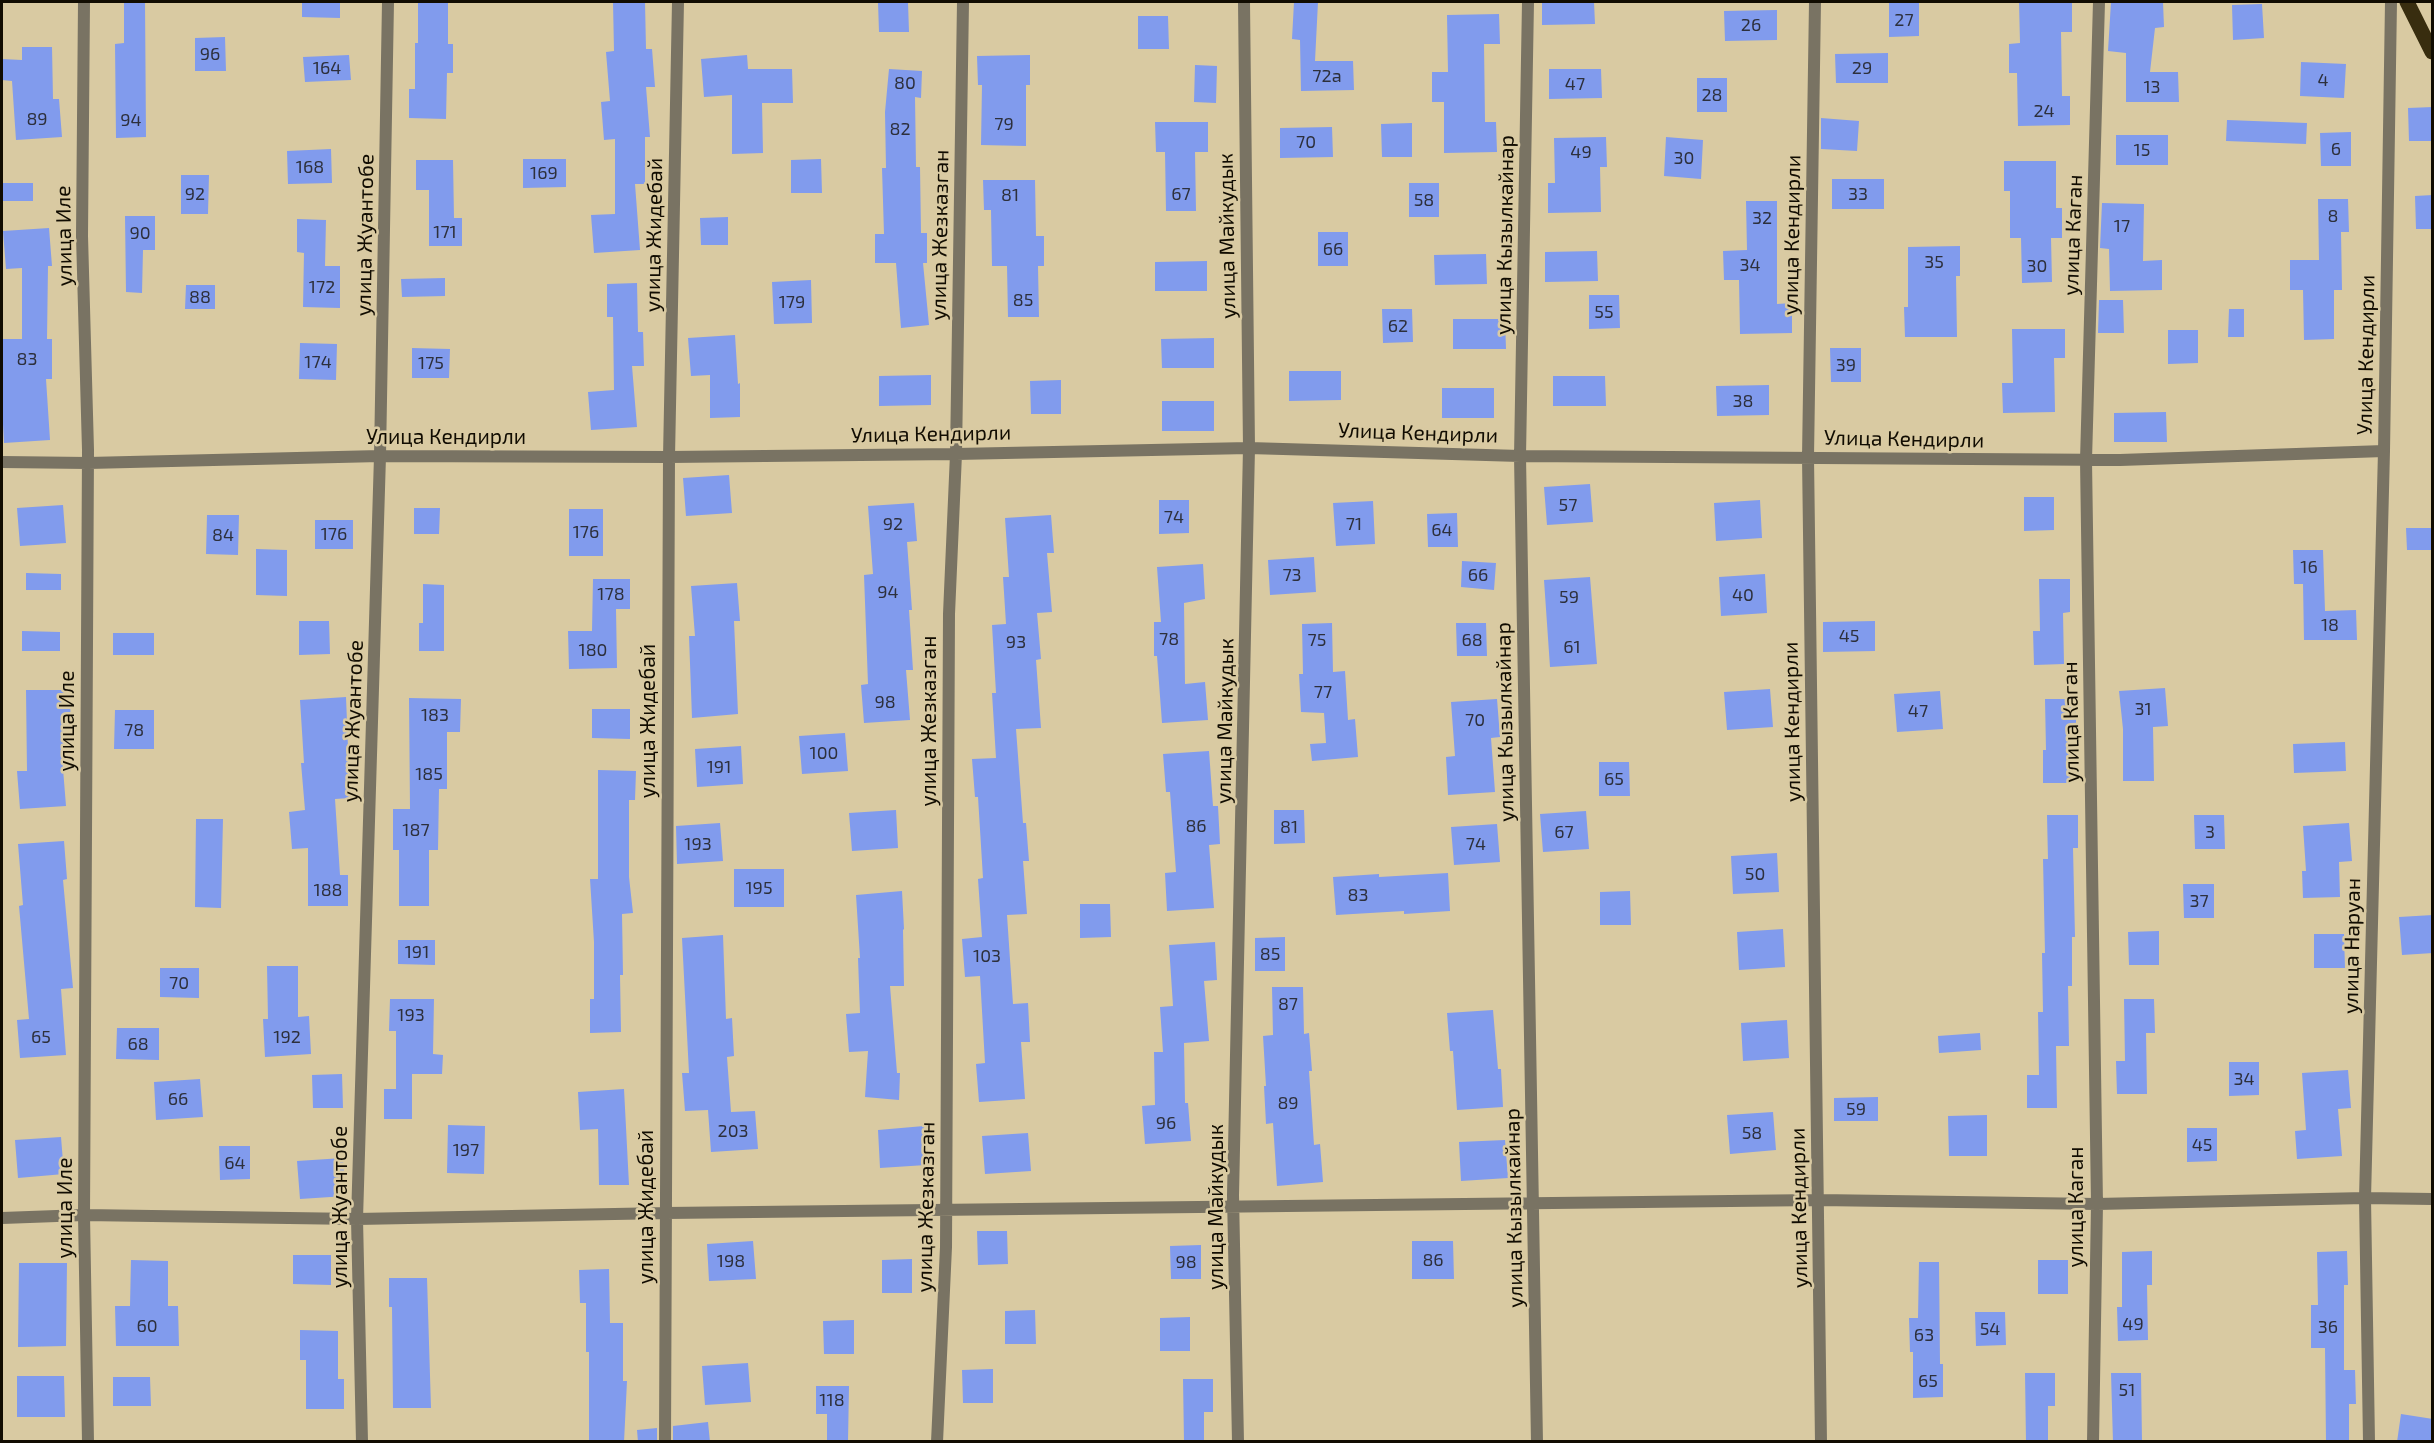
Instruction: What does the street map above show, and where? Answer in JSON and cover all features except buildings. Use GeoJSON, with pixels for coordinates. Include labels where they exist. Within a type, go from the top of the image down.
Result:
{"type":"FeatureCollection","features":[{"type":"Feature","properties":{"kind":"main road"},"geometry":{"type":"LineString","coordinates":[[2407,2],[2433,52]]}},
{"type":"Feature","properties":{"kind":"street","name":"улица Иле"},"geometry":{"type":"LineString","coordinates":[[84,2],[82,236],[88,463],[84,1215],[88,1442]]}},
{"type":"Feature","properties":{"kind":"street","name":"улица Жуантобе"},"geometry":{"type":"LineString","coordinates":[[362,1442],[357,1219],[380,456],[388,2]]}},
{"type":"Feature","properties":{"kind":"street","name":"улица Жидебай"},"geometry":{"type":"LineString","coordinates":[[665,1442],[669,457],[678,2]]}},
{"type":"Feature","properties":{"kind":"street","name":"улица Жезказган"},"geometry":{"type":"LineString","coordinates":[[937,1442],[946,1210],[949,614],[956,454],[963,2]]}},
{"type":"Feature","properties":{"kind":"street","name":"улица Майкудык"},"geometry":{"type":"LineString","coordinates":[[1238,1442],[1234,1207],[1249,448],[1244,2]]}},
{"type":"Feature","properties":{"kind":"street","name":"улица Кызылкайнар"},"geometry":{"type":"LineString","coordinates":[[1528,2],[1520,456],[1537,1442]]}},
{"type":"Feature","properties":{"kind":"street","name":"улица Кендирли"},"geometry":{"type":"LineString","coordinates":[[1815,2],[1808,457],[1821,1442]]}},
{"type":"Feature","properties":{"kind":"street","name":"улица Каган"},"geometry":{"type":"LineString","coordinates":[[2093,1442],[2097,1204],[2086,460],[2099,2]]}},
{"type":"Feature","properties":{"kind":"street","name":"Улица Кендирли"},"geometry":{"type":"LineString","coordinates":[[2,462],[88,463],[380,456],[669,457],[956,454],[1249,448],[1520,456],[2086,460],[2384,451],[2391,2]]}},
{"type":"Feature","properties":{"kind":"street","name":"улица Наруан"},"geometry":{"type":"LineString","coordinates":[[2369,1442],[2365,1198],[2384,451]]}},
{"type":"Feature","properties":{"kind":"street"},"geometry":{"type":"LineString","coordinates":[[2,1218],[84,1215],[357,1219],[666,1213],[1819,1200],[2097,1204],[2365,1198],[2433,1199]]}}]}
